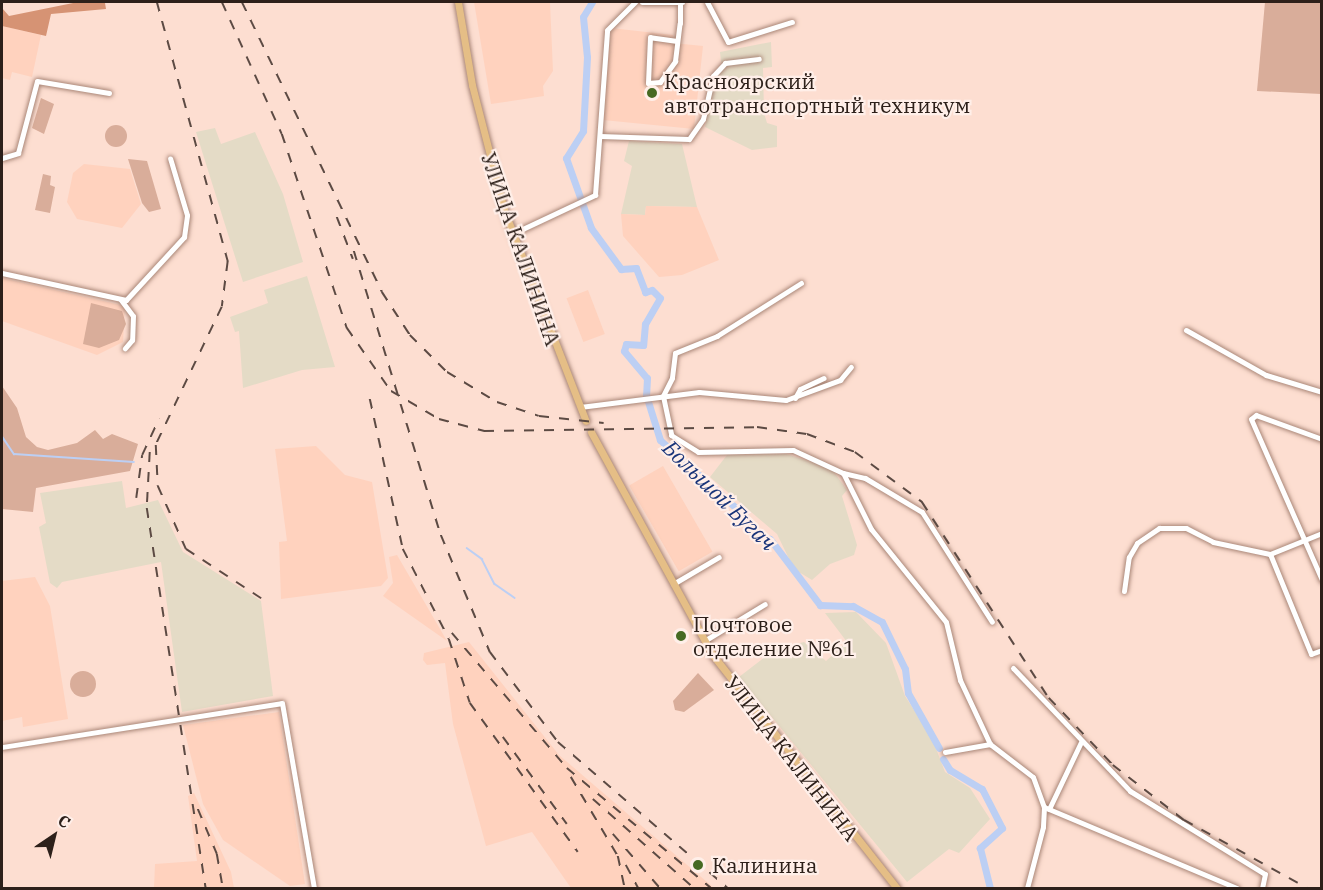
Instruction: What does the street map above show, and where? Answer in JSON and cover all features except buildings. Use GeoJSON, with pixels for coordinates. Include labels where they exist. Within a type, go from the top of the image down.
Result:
{"type":"FeatureCollection","features":[{"type":"Feature","properties":{"kind":"main road","name":"УЛИЦА КАЛИНИНА"},"geometry":{"type":"LineString","coordinates":[[458,2],[486,150],[512,234],[588,426],[704,641],[754,712],[897,888]]}},
{"type":"Feature","properties":{"kind":"street"},"geometry":{"type":"LineString","coordinates":[[512,234],[589,200],[598,184],[607,30],[635,2]]}},
{"type":"Feature","properties":{"kind":"street"},"geometry":{"type":"LineString","coordinates":[[642,2],[681,3],[677,41],[670,68],[660,82],[648,83],[650,37],[677,41]]}},
{"type":"Feature","properties":{"kind":"street"},"geometry":{"type":"LineString","coordinates":[[707,2],[728,42],[792,22]]}},
{"type":"Feature","properties":{"kind":"street"},"geometry":{"type":"LineString","coordinates":[[600,136],[689,139],[703,119],[713,76],[725,63],[759,58]]}},
{"type":"Feature","properties":{"kind":"street"},"geometry":{"type":"LineString","coordinates":[[2,158],[18,153],[37,81],[110,93]]}},
{"type":"Feature","properties":{"kind":"street"},"geometry":{"type":"LineString","coordinates":[[2,273],[121,300],[132,296],[184,237],[187,214],[170,158]]}},
{"type":"Feature","properties":{"kind":"street"},"geometry":{"type":"LineString","coordinates":[[801,283],[717,336],[675,353],[672,378],[663,396],[670,435],[679,443],[698,452],[793,450],[843,473],[865,478],[922,512],[992,622]]}},
{"type":"Feature","properties":{"kind":"street"},"geometry":{"type":"LineString","coordinates":[[121,300],[133,314],[132,340],[125,348]]}},
{"type":"Feature","properties":{"kind":"street"},"geometry":{"type":"LineString","coordinates":[[1186,330],[1266,375],[1322,392]]}},
{"type":"Feature","properties":{"kind":"street"},"geometry":{"type":"LineString","coordinates":[[580,407],[663,396],[795,398],[840,380],[850,367]]}},
{"type":"Feature","properties":{"kind":"street"},"geometry":{"type":"LineString","coordinates":[[795,398],[800,389],[824,378]]}},
{"type":"Feature","properties":{"kind":"street"},"geometry":{"type":"LineString","coordinates":[[1322,439],[1256,415],[1251,421],[1322,580]]}},
{"type":"Feature","properties":{"kind":"street"},"geometry":{"type":"LineString","coordinates":[[843,473],[872,530],[946,622],[960,680],[990,744],[1033,777],[1046,808],[1237,888]]}},
{"type":"Feature","properties":{"kind":"street"},"geometry":{"type":"LineString","coordinates":[[1124,591],[1129,557],[1146,535],[1159,528],[1186,528],[1213,542],[1270,554],[1304,537],[1322,533]]}},
{"type":"Feature","properties":{"kind":"street"},"geometry":{"type":"LineString","coordinates":[[1270,554],[1311,654],[1322,650]]}},
{"type":"Feature","properties":{"kind":"street"},"geometry":{"type":"LineString","coordinates":[[672,584],[719,557]]}},
{"type":"Feature","properties":{"kind":"street"},"geometry":{"type":"LineString","coordinates":[[704,641],[765,604]]}},
{"type":"Feature","properties":{"kind":"street"},"geometry":{"type":"LineString","coordinates":[[1012,668],[1130,791],[1267,879],[1262,888]]}},
{"type":"Feature","properties":{"kind":"street"},"geometry":{"type":"LineString","coordinates":[[2,747],[282,703],[314,888]]}},
{"type":"Feature","properties":{"kind":"street"},"geometry":{"type":"LineString","coordinates":[[1027,888],[1046,808],[1081,742]]}},
{"type":"Feature","properties":{"kind":"street"},"geometry":{"type":"LineString","coordinates":[[945,752],[990,744]]}},
{"type":"Feature","properties":{"kind":"shaded area"},"geometry":{"type":"Polygon","coordinates":[[[78,2],[105,3],[106,9],[51,14],[46,36],[2,26],[2,8],[9,16],[78,2]]]}},
{"type":"Feature","properties":{"kind":"shaded area"},"geometry":{"type":"Polygon","coordinates":[[[474,2],[550,2],[553,71],[543,86],[544,96],[491,104],[474,2]]]}},
{"type":"Feature","properties":{"kind":"shaded area"},"geometry":{"type":"Polygon","coordinates":[[[1265,2],[1321,2],[1321,94],[1257,91],[1265,2]]]}},
{"type":"Feature","properties":{"kind":"shaded area"},"geometry":{"type":"Polygon","coordinates":[[[2,26],[41,35],[32,77],[12,72],[10,80],[2,78],[2,26]]]}},
{"type":"Feature","properties":{"kind":"shaded area","name":"Красноярский автотранспортный техникум"},"geometry":{"type":"Polygon","coordinates":[[[611,28],[673,35],[673,43],[703,46],[694,129],[603,120],[611,28]]]}},
{"type":"Feature","properties":{"kind":"shaded area"},"geometry":{"type":"Polygon","coordinates":[[[771,42],[772,67],[763,68],[764,113],[767,123],[777,126],[777,147],[752,150],[705,127],[713,82],[722,71],[720,52],[771,42]]]}},
{"type":"Feature","properties":{"kind":"shaded area"},"geometry":{"type":"Polygon","coordinates":[[[41,98],[54,104],[44,134],[32,128],[41,98]]]}},
{"type":"Feature","properties":{"kind":"shaded area"},"geometry":{"type":"Polygon","coordinates":[[[116,125],[124,128],[127,136],[124,144],[116,147],[108,144],[105,136],[108,128],[116,125]]]}},
{"type":"Feature","properties":{"kind":"shaded area"},"geometry":{"type":"Polygon","coordinates":[[[215,128],[221,144],[255,132],[283,194],[303,262],[243,282],[196,132],[215,128]]]}},
{"type":"Feature","properties":{"kind":"shaded area"},"geometry":{"type":"Polygon","coordinates":[[[629,141],[682,144],[697,207],[646,206],[645,215],[621,214],[632,166],[624,161],[629,141]]]}},
{"type":"Feature","properties":{"kind":"shaded area"},"geometry":{"type":"Polygon","coordinates":[[[128,159],[147,161],[161,209],[149,212],[142,203],[128,159]]]}},
{"type":"Feature","properties":{"kind":"shaded area"},"geometry":{"type":"Polygon","coordinates":[[[84,164],[130,169],[141,204],[122,228],[77,219],[67,202],[73,173],[84,164]]]}},
{"type":"Feature","properties":{"kind":"shaded area"},"geometry":{"type":"Polygon","coordinates":[[[43,174],[51,176],[50,185],[55,187],[50,213],[35,210],[43,174]]]}},
{"type":"Feature","properties":{"kind":"shaded area"},"geometry":{"type":"Polygon","coordinates":[[[646,206],[697,207],[719,260],[682,275],[659,277],[623,236],[621,214],[645,215],[646,206]]]}},
{"type":"Feature","properties":{"kind":"shaded area"},"geometry":{"type":"Polygon","coordinates":[[[307,276],[335,367],[302,370],[243,388],[239,331],[235,332],[230,317],[268,303],[264,290],[307,276]]]}},
{"type":"Feature","properties":{"kind":"shaded area"},"geometry":{"type":"Polygon","coordinates":[[[2,278],[125,306],[123,342],[97,355],[2,321],[2,278]]]}},
{"type":"Feature","properties":{"kind":"shaded area"},"geometry":{"type":"Polygon","coordinates":[[[588,290],[605,334],[583,342],[567,298],[588,290]]]}},
{"type":"Feature","properties":{"kind":"shaded area"},"geometry":{"type":"Polygon","coordinates":[[[91,303],[122,311],[126,324],[119,340],[99,348],[83,344],[91,303]]]}},
{"type":"Feature","properties":{"kind":"shaded area"},"geometry":{"type":"Polygon","coordinates":[[[2,386],[17,408],[26,437],[37,447],[48,450],[77,443],[95,430],[103,439],[112,434],[138,444],[130,471],[36,488],[33,512],[2,509],[2,386]]]}},
{"type":"Feature","properties":{"kind":"shaded area"},"geometry":{"type":"Polygon","coordinates":[[[316,446],[345,475],[372,482],[388,578],[381,586],[281,599],[279,542],[287,541],[275,449],[316,446]]]}},
{"type":"Feature","properties":{"kind":"shaded area"},"geometry":{"type":"Polygon","coordinates":[[[786,454],[831,468],[847,490],[842,496],[857,545],[854,555],[830,564],[812,580],[794,569],[777,534],[710,477],[727,455],[786,454]]]}},
{"type":"Feature","properties":{"kind":"shaded area"},"geometry":{"type":"Polygon","coordinates":[[[663,466],[712,552],[679,571],[629,486],[663,466]]]}},
{"type":"Feature","properties":{"kind":"shaded area"},"geometry":{"type":"Polygon","coordinates":[[[122,481],[126,508],[158,500],[183,552],[261,601],[273,696],[182,712],[161,562],[62,582],[57,588],[50,583],[39,527],[46,523],[40,493],[122,481]]]}},
{"type":"Feature","properties":{"kind":"shaded area"},"geometry":{"type":"Polygon","coordinates":[[[397,555],[447,641],[383,596],[393,583],[389,557],[397,555]]]}},
{"type":"Feature","properties":{"kind":"shaded area"},"geometry":{"type":"Polygon","coordinates":[[[35,577],[50,606],[68,719],[23,727],[22,717],[2,721],[2,581],[35,577]]]}},
{"type":"Feature","properties":{"kind":"shaded area"},"geometry":{"type":"Polygon","coordinates":[[[856,612],[886,643],[905,696],[932,738],[945,772],[970,788],[990,819],[959,853],[949,849],[907,882],[739,677],[774,650],[804,642],[826,661],[847,642],[825,613],[856,612]]]}},
{"type":"Feature","properties":{"kind":"shaded area"},"geometry":{"type":"Polygon","coordinates":[[[469,642],[559,755],[714,888],[571,888],[532,832],[486,846],[453,724],[445,663],[427,665],[423,660],[424,653],[469,642]]]}},
{"type":"Feature","properties":{"kind":"shaded area"},"geometry":{"type":"Polygon","coordinates":[[[83,671],[92,675],[96,684],[92,693],[83,697],[74,693],[70,684],[74,675],[83,671]]]}},
{"type":"Feature","properties":{"kind":"shaded area"},"geometry":{"type":"Polygon","coordinates":[[[698,673],[714,690],[684,712],[675,710],[673,701],[698,673]]]}},
{"type":"Feature","properties":{"kind":"shaded area"},"geometry":{"type":"Polygon","coordinates":[[[279,712],[305,884],[290,886],[223,840],[203,804],[183,725],[279,712]]]}},
{"type":"Feature","properties":{"kind":"shaded area"},"geometry":{"type":"Polygon","coordinates":[[[194,793],[231,872],[234,888],[154,888],[155,864],[197,861],[188,796],[194,793]]]}},
{"type":"Feature","properties":{"kind":"waterway","name":"Большой Бугач"},"geometry":{"type":"LineString","coordinates":[[592,2],[583,17],[587,57],[583,131],[566,158],[591,228],[621,269],[636,268],[645,292],[652,290],[660,298],[645,324],[643,345],[626,344],[624,351],[647,378],[646,395],[660,440],[744,515],[754,532],[770,539],[820,605],[853,606],[882,622],[905,669],[908,693],[939,748]]}},
{"type":"Feature","properties":{"kind":"waterway"},"geometry":{"type":"LineString","coordinates":[[2,436],[14,454],[134,462]]}},
{"type":"Feature","properties":{"kind":"waterway"},"geometry":{"type":"LineString","coordinates":[[467,548],[482,559],[495,584],[515,598]]}},
{"type":"Feature","properties":{"kind":"waterway"},"geometry":{"type":"LineString","coordinates":[[943,759],[950,770],[982,789],[1002,828],[980,848],[990,888]]}},
{"type":"Feature","properties":{"kind":"railway"},"geometry":{"type":"LineString","coordinates":[[157,2],[228,261],[222,307],[156,445],[158,486],[186,549],[261,598]]}},
{"type":"Feature","properties":{"kind":"railway"},"geometry":{"type":"LineString","coordinates":[[222,2],[282,134],[347,328],[391,391],[439,419],[484,431],[757,427],[807,434],[855,452],[922,502],[1049,698],[1113,765],[1184,820],[1307,888]]}},
{"type":"Feature","properties":{"kind":"railway"},"geometry":{"type":"LineString","coordinates":[[242,2],[382,292],[410,335],[447,372],[497,402],[539,416],[604,423]]}},
{"type":"Feature","properties":{"kind":"railway"},"geometry":{"type":"LineString","coordinates":[[337,217],[353,259]]}},
{"type":"Feature","properties":{"kind":"railway"},"geometry":{"type":"LineString","coordinates":[[354,251],[441,535],[490,652],[558,742],[728,888]]}},
{"type":"Feature","properties":{"kind":"railway"},"geometry":{"type":"LineString","coordinates":[[370,399],[403,549],[449,639],[470,703],[578,852]]}},
{"type":"Feature","properties":{"kind":"railway"},"geometry":{"type":"LineString","coordinates":[[136,498],[142,455],[159,419]]}},
{"type":"Feature","properties":{"kind":"railway"},"geometry":{"type":"LineString","coordinates":[[150,452],[147,508],[206,888]]}},
{"type":"Feature","properties":{"kind":"railway"},"geometry":{"type":"LineString","coordinates":[[452,633],[567,768],[711,888]]}},
{"type":"Feature","properties":{"kind":"railway"},"geometry":{"type":"LineString","coordinates":[[503,737],[567,824]]}},
{"type":"Feature","properties":{"kind":"railway"},"geometry":{"type":"LineString","coordinates":[[571,777],[618,856],[625,888]]}},
{"type":"Feature","properties":{"kind":"railway"},"geometry":{"type":"LineString","coordinates":[[593,799],[694,888]]}},
{"type":"Feature","properties":{"kind":"railway"},"geometry":{"type":"LineString","coordinates":[[198,809],[217,854],[223,888]]}},
{"type":"Feature","properties":{"kind":"railway"},"geometry":{"type":"LineString","coordinates":[[613,834],[660,888]]}},
{"type":"Feature","properties":{"kind":"railway"},"geometry":{"type":"LineString","coordinates":[[626,865],[638,888]]}},
{"type":"Feature","properties":{"kind":"place","name":"Красноярский автотранспортный техникум"},"geometry":{"type":"Point","coordinates":[652,93]}},
{"type":"Feature","properties":{"kind":"place","name":"Почтовое отделение №61"},"geometry":{"type":"Point","coordinates":[681,636]}},
{"type":"Feature","properties":{"kind":"place","name":"Калинина"},"geometry":{"type":"Point","coordinates":[698,865]}}]}
